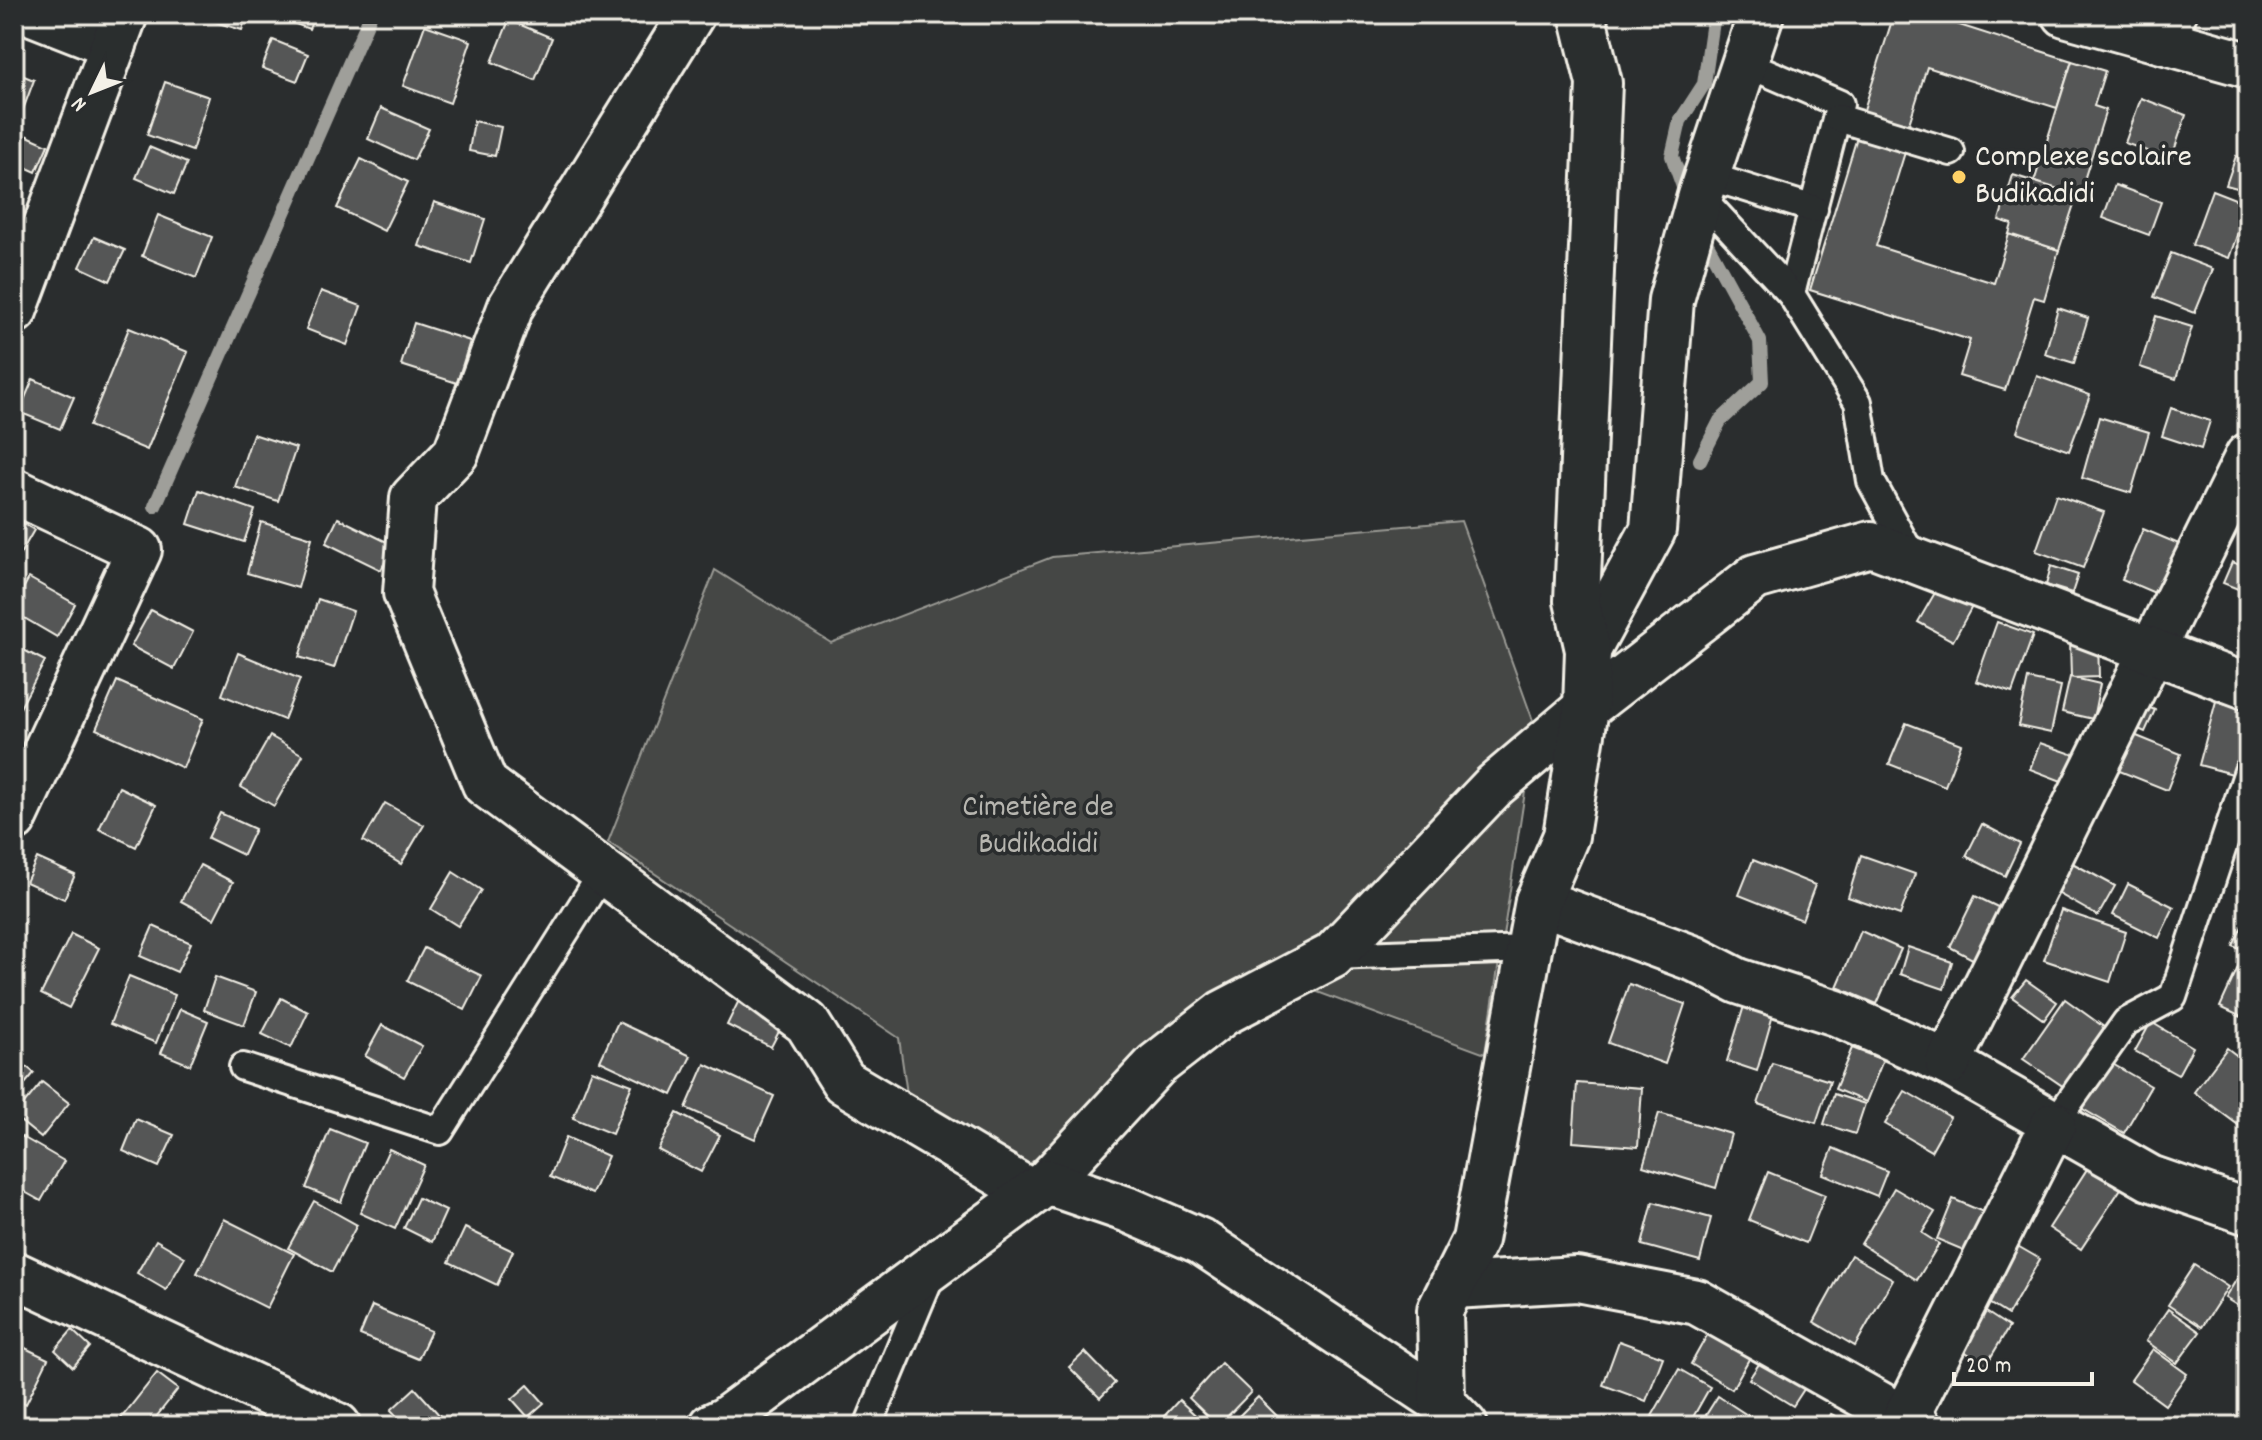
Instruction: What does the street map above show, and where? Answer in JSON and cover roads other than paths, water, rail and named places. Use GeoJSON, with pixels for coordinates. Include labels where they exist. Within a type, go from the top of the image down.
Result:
{"type":"FeatureCollection","features":[{"type":"Feature","properties":{"kind":"street"},"geometry":{"type":"LineString","coordinates":[[14,311],[120,30],[35,14]]}},
{"type":"Feature","properties":{"kind":"street"},"geometry":{"type":"LineString","coordinates":[[692,14],[511,306],[456,453],[413,498],[406,593],[485,784],[807,1023],[844,1082],[1040,1187],[1129,1210],[1200,1241],[1454,1414]]}},
{"type":"Feature","properties":{"kind":"street"},"geometry":{"type":"LineString","coordinates":[[1454,1414],[1440,1310],[1475,1240],[1538,901],[1566,836],[1586,708],[1588,650],[1577,601],[1599,83],[1582,14]]}},
{"type":"Feature","properties":{"kind":"street"},"geometry":{"type":"LineString","coordinates":[[1588,650],[1653,530],[1671,300],[1704,186],[1761,14]]}},
{"type":"Feature","properties":{"kind":"street"},"geometry":{"type":"LineString","coordinates":[[2065,14],[2177,29],[2248,65]]}},
{"type":"Feature","properties":{"kind":"street"},"geometry":{"type":"LineString","coordinates":[[1948,1063],[2155,650],[2248,456]]}},
{"type":"Feature","properties":{"kind":"street"},"geometry":{"type":"LineString","coordinates":[[14,491],[139,550],[14,819]]}},
{"type":"Feature","properties":{"kind":"street"},"geometry":{"type":"LineString","coordinates":[[712,1426],[725,1420],[1040,1187],[1156,1065],[1223,1013],[1332,956],[1494,786],[1586,708],[1755,577],[1871,544],[2248,687]]}},
{"type":"Feature","properties":{"kind":"street"},"geometry":{"type":"LineString","coordinates":[[1538,901],[1695,959],[1738,981],[1836,1013],[1948,1063],[2150,1178],[2248,1212]]}},
{"type":"Feature","properties":{"kind":"street"},"geometry":{"type":"LineString","coordinates":[[1453,1286],[1577,1279],[1697,1302],[1912,1422],[2053,1125]]}},
{"type":"Feature","properties":{"kind":"street"},"geometry":{"type":"LineString","coordinates":[[14,1274],[338,1426]]}},
{"type":"Feature","properties":{"kind":"lane"},"geometry":{"type":"LineString","coordinates":[[1745,63],[1840,104],[1791,294]]}},
{"type":"Feature","properties":{"kind":"lane"},"geometry":{"type":"LineString","coordinates":[[1838,118],[1951,152]]}},
{"type":"Feature","properties":{"kind":"lane"},"geometry":{"type":"LineString","coordinates":[[1704,186],[1814,209]]}},
{"type":"Feature","properties":{"kind":"lane"},"geometry":{"type":"LineString","coordinates":[[1704,186],[1791,294],[1858,402],[1871,481],[1914,560]]}},
{"type":"Feature","properties":{"kind":"lane"},"geometry":{"type":"LineString","coordinates":[[2053,1125],[2126,1022],[2173,997],[2248,771]]}},
{"type":"Feature","properties":{"kind":"lane"},"geometry":{"type":"LineString","coordinates":[[243,1067],[440,1131],[603,872]]}},
{"type":"Feature","properties":{"kind":"lane"},"geometry":{"type":"LineString","coordinates":[[1332,956],[1529,949]]}},
{"type":"Feature","properties":{"kind":"lane"},"geometry":{"type":"LineString","coordinates":[[868,1426],[935,1265]]}},
{"type":"Feature","properties":{"kind":"waterway"},"geometry":{"type":"LineString","coordinates":[[155,506],[371,14]]}},
{"type":"Feature","properties":{"kind":"waterway"},"geometry":{"type":"LineString","coordinates":[[1688,201],[1672,156],[1680,121],[1704,84],[1714,14]]}},
{"type":"Feature","properties":{"kind":"waterway"},"geometry":{"type":"LineString","coordinates":[[1700,231],[1760,341],[1762,382],[1720,421],[1700,460]]}},
{"type":"Feature","properties":{"kind":"place","name":"Complexe scolaire Budikadidi"},"geometry":{"type":"Point","coordinates":[1959,177]}},
{"type":"Feature","properties":{"kind":"park label","name":"Cimetière de Budikadidi"},"geometry":{"type":"Point","coordinates":[1038,828]}}]}
